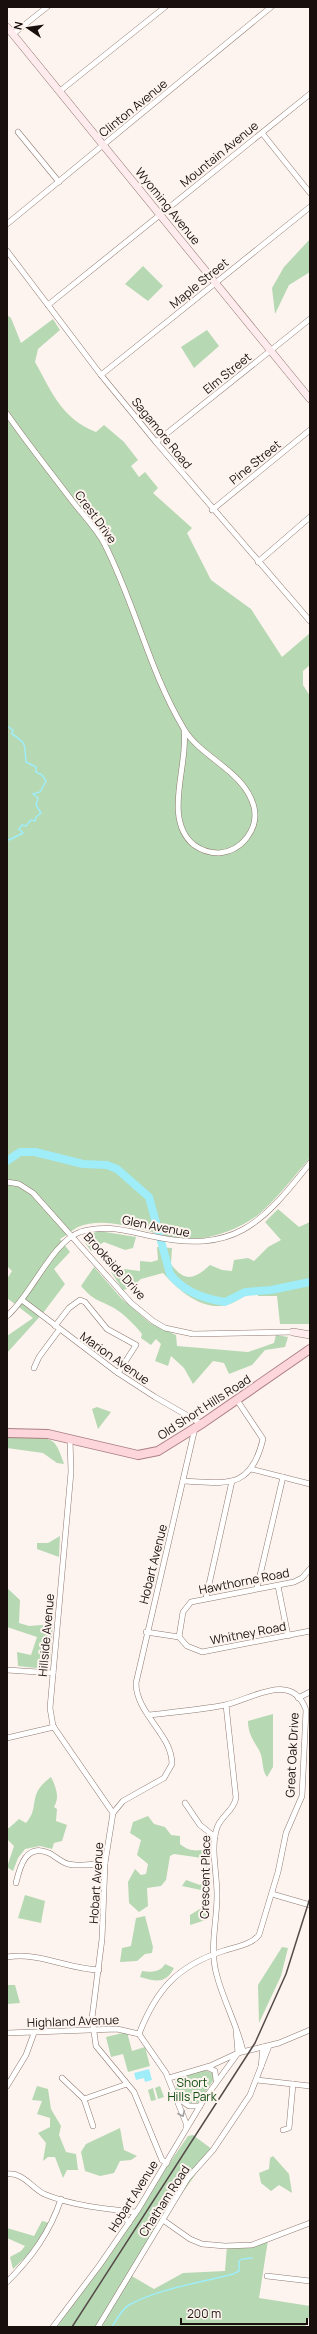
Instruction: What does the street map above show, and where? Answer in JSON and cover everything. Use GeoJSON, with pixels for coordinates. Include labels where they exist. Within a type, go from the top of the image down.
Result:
{"type":"FeatureCollection","features":[{"type":"Feature","properties":{"kind":"main road","name":"Wyoming Avenue"},"geometry":{"type":"LineString","coordinates":[[7,27],[161,214],[270,352],[310,400]]}},
{"type":"Feature","properties":{"kind":"main road","name":"Brookside Drive"},"geometry":{"type":"LineString","coordinates":[[293,1332],[310,1330]]}},
{"type":"Feature","properties":{"kind":"main road","name":"Brookside Drive"},"geometry":{"type":"LineString","coordinates":[[293,1332],[310,1334]]}},
{"type":"Feature","properties":{"kind":"main road","name":"Old Short Hills Road"},"geometry":{"type":"LineString","coordinates":[[7,1433],[37,1433],[138,1454],[158,1451],[237,1400],[310,1349]]}},
{"type":"Feature","properties":{"kind":"street"},"geometry":{"type":"LineString","coordinates":[[13,34],[47,7]]}},
{"type":"Feature","properties":{"kind":"street"},"geometry":{"type":"LineString","coordinates":[[60,91],[166,7]]}},
{"type":"Feature","properties":{"kind":"street","name":"Clinton Avenue"},"geometry":{"type":"LineString","coordinates":[[7,224],[271,7]]}},
{"type":"Feature","properties":{"kind":"street","name":"Mountain Avenue"},"geometry":{"type":"LineString","coordinates":[[48,305],[310,94]]}},
{"type":"Feature","properties":{"kind":"street"},"geometry":{"type":"LineString","coordinates":[[18,132],[59,182]]}},
{"type":"Feature","properties":{"kind":"street"},"geometry":{"type":"LineString","coordinates":[[262,133],[309,190]]}},
{"type":"Feature","properties":{"kind":"street","name":"Maple Street"},"geometry":{"type":"LineString","coordinates":[[101,375],[310,207]]}},
{"type":"Feature","properties":{"kind":"street","name":"Sagamore Road"},"geometry":{"type":"LineString","coordinates":[[7,251],[101,375],[212,510],[310,621]]}},
{"type":"Feature","properties":{"kind":"street","name":"Elm Street"},"geometry":{"type":"LineString","coordinates":[[156,442],[310,319]]}},
{"type":"Feature","properties":{"kind":"street","name":"Crest Drive"},"geometry":{"type":"LineString","coordinates":[[7,414],[103,540],[118,572],[164,689],[184,730]]}},
{"type":"Feature","properties":{"kind":"street","name":"Pine Street"},"geometry":{"type":"LineString","coordinates":[[212,510],[310,430]]}},
{"type":"Feature","properties":{"kind":"street"},"geometry":{"type":"LineString","coordinates":[[258,562],[310,517]]}},
{"type":"Feature","properties":{"kind":"street"},"geometry":{"type":"LineString","coordinates":[[184,730],[240,782],[250,797],[255,815],[250,834],[243,843],[233,849],[218,853],[199,848],[185,835],[178,808],[186,741],[184,730]]}},
{"type":"Feature","properties":{"kind":"street","name":"Glen Avenue"},"geometry":{"type":"LineString","coordinates":[[7,1316],[22,1300],[60,1247],[78,1233],[105,1228],[120,1228],[167,1240],[194,1243],[210,1242],[252,1226],[290,1189],[310,1163]]}},
{"type":"Feature","properties":{"kind":"street","name":"Brookside Drive"},"geometry":{"type":"LineString","coordinates":[[7,1182],[19,1184],[33,1193],[73,1236],[131,1303],[153,1321],[165,1328],[193,1334],[293,1332]]}},
{"type":"Feature","properties":{"kind":"street","name":"Marion Avenue"},"geometry":{"type":"LineString","coordinates":[[22,1300],[118,1373],[198,1426]]}},
{"type":"Feature","properties":{"kind":"street"},"geometry":{"type":"LineString","coordinates":[[34,1368],[57,1328],[75,1302],[80,1300],[84,1302],[107,1329],[136,1345],[118,1373]]}},
{"type":"Feature","properties":{"kind":"street"},"geometry":{"type":"LineString","coordinates":[[184,1481],[232,1481],[243,1477],[252,1469],[258,1458],[263,1439],[237,1400]]}},
{"type":"Feature","properties":{"kind":"street","name":"Hobart Avenue"},"geometry":{"type":"LineString","coordinates":[[53,2327],[129,2223],[167,2163],[162,2160],[137,2098],[98,2050],[92,2029],[92,2018],[99,1970],[105,1863],[113,1813],[124,1802],[164,1778],[172,1764],[170,1750],[148,1715],[136,1691],[146,1632],[198,1426]]}},
{"type":"Feature","properties":{"kind":"street","name":"Hillside Avenue"},"geometry":{"type":"LineString","coordinates":[[70,1440],[72,1472],[50,1708],[54,1727],[113,1813]]}},
{"type":"Feature","properties":{"kind":"street"},"geometry":{"type":"LineString","coordinates":[[252,1469],[310,1484]]}},
{"type":"Feature","properties":{"kind":"street"},"geometry":{"type":"LineString","coordinates":[[257,1588],[283,1477]]}},
{"type":"Feature","properties":{"kind":"street"},"geometry":{"type":"LineString","coordinates":[[206,1598],[232,1481]]}},
{"type":"Feature","properties":{"kind":"street","name":"Hawthorne Road"},"geometry":{"type":"LineString","coordinates":[[179,1637],[182,1616],[186,1606],[191,1602],[257,1588],[278,1586],[300,1580],[310,1569]]}},
{"type":"Feature","properties":{"kind":"street"},"geometry":{"type":"LineString","coordinates":[[278,1586],[288,1636]]}},
{"type":"Feature","properties":{"kind":"street","name":"Whitney Road"},"geometry":{"type":"LineString","coordinates":[[146,1632],[179,1637],[187,1646],[202,1652],[310,1631]]}},
{"type":"Feature","properties":{"kind":"street"},"geometry":{"type":"LineString","coordinates":[[7,1670],[53,1672]]}},
{"type":"Feature","properties":{"kind":"street","name":"Great Oak Drive"},"geometry":{"type":"LineString","coordinates":[[148,1715],[226,1705],[270,1690],[285,1691],[298,1698],[306,1710],[302,1796],[286,1832],[263,1928],[257,1938],[212,1954]]}},
{"type":"Feature","properties":{"kind":"street"},"geometry":{"type":"LineString","coordinates":[[298,1698],[310,1692]]}},
{"type":"Feature","properties":{"kind":"street","name":"Crescent Place"},"geometry":{"type":"LineString","coordinates":[[226,1705],[236,1798],[231,1812],[218,1824],[215,1837],[217,1896],[212,1954],[217,1977],[236,2029],[240,2052]]}},
{"type":"Feature","properties":{"kind":"street"},"geometry":{"type":"LineString","coordinates":[[7,1738],[54,1727]]}},
{"type":"Feature","properties":{"kind":"street"},"geometry":{"type":"LineString","coordinates":[[185,1803],[200,1825],[215,1837]]}},
{"type":"Feature","properties":{"kind":"street"},"geometry":{"type":"LineString","coordinates":[[16,1883],[22,1862],[27,1855],[35,1851],[47,1852],[66,1863],[76,1866],[105,1863]]}},
{"type":"Feature","properties":{"kind":"street"},"geometry":{"type":"LineString","coordinates":[[272,1894],[310,1905]]}},
{"type":"Feature","properties":{"kind":"street"},"geometry":{"type":"LineString","coordinates":[[186,2131],[186,2123],[169,2078],[139,2034],[148,2010],[167,1984],[189,1965],[212,1954]]}},
{"type":"Feature","properties":{"kind":"street"},"geometry":{"type":"LineString","coordinates":[[7,1957],[20,1955],[44,1958],[83,1969],[99,1970]]}},
{"type":"Feature","properties":{"kind":"street","name":"Highland Avenue"},"geometry":{"type":"LineString","coordinates":[[7,2033],[34,2033],[117,2028],[139,2034]]}},
{"type":"Feature","properties":{"kind":"street"},"geometry":{"type":"LineString","coordinates":[[169,2078],[207,2067],[240,2052],[270,2046],[310,2030]]}},
{"type":"Feature","properties":{"kind":"street"},"geometry":{"type":"LineString","coordinates":[[7,2086],[26,2055],[34,2033]]}},
{"type":"Feature","properties":{"kind":"street","name":"Chatham Road"},"geometry":{"type":"LineString","coordinates":[[260,2068],[270,2046]]}},
{"type":"Feature","properties":{"kind":"street","name":"Chatham Road"},"geometry":{"type":"LineString","coordinates":[[98,2327],[188,2178],[213,2150],[250,2095],[257,2080],[263,2047]]}},
{"type":"Feature","properties":{"kind":"street"},"geometry":{"type":"LineString","coordinates":[[167,2163],[216,2080],[240,2052]]}},
{"type":"Feature","properties":{"kind":"street"},"geometry":{"type":"LineString","coordinates":[[207,2067],[215,2071],[216,2080]]}},
{"type":"Feature","properties":{"kind":"street"},"geometry":{"type":"LineString","coordinates":[[62,2078],[84,2099],[93,2126]]}},
{"type":"Feature","properties":{"kind":"street"},"geometry":{"type":"LineString","coordinates":[[257,2080],[310,2086]]}},
{"type":"Feature","properties":{"kind":"street"},"geometry":{"type":"LineString","coordinates":[[84,2099],[127,2084]]}},
{"type":"Feature","properties":{"kind":"street"},"geometry":{"type":"LineString","coordinates":[[283,2130],[289,2128],[293,2084]]}},
{"type":"Feature","properties":{"kind":"street"},"geometry":{"type":"LineString","coordinates":[[175,2097],[189,2106],[200,2106]]}},
{"type":"Feature","properties":{"kind":"street"},"geometry":{"type":"LineString","coordinates":[[7,2174],[18,2175],[43,2193],[61,2199],[98,2209],[136,2212]]}},
{"type":"Feature","properties":{"kind":"street"},"geometry":{"type":"LineString","coordinates":[[7,2282],[35,2251],[47,2233],[61,2199]]}},
{"type":"Feature","properties":{"kind":"street"},"geometry":{"type":"LineString","coordinates":[[120,2211],[129,2223]]}},
{"type":"Feature","properties":{"kind":"street"},"geometry":{"type":"LineString","coordinates":[[163,2220],[190,2239],[202,2244],[225,2246],[252,2245],[310,2223]]}},
{"type":"Feature","properties":{"kind":"street"},"geometry":{"type":"LineString","coordinates":[[267,2276],[310,2282]]}},
{"type":"Feature","properties":{"kind":"green space"},"geometry":{"type":"Polygon","coordinates":[[[310,239],[310,272],[289,285],[275,314],[272,288],[284,267],[310,239]]]}},
{"type":"Feature","properties":{"kind":"green space"},"geometry":{"type":"Polygon","coordinates":[[[143,266],[163,286],[148,301],[125,284],[143,266]]]}},
{"type":"Feature","properties":{"kind":"green space"},"geometry":{"type":"Polygon","coordinates":[[[7,315],[11,318],[21,343],[53,319],[60,330],[38,349],[35,362],[59,403],[66,412],[84,426],[96,432],[104,425],[124,442],[138,460],[131,466],[139,477],[145,472],[158,488],[153,493],[192,528],[187,533],[211,580],[251,609],[282,657],[310,633],[310,665],[303,671],[303,685],[310,696],[310,1158],[279,1194],[259,1214],[244,1224],[216,1235],[197,1239],[175,1238],[119,1224],[105,1223],[91,1223],[76,1228],[60,1239],[70,1252],[54,1269],[65,1284],[43,1313],[7,1353],[7,1336],[33,1318],[7,1298],[7,1279],[12,1271],[7,1266],[7,315]]]}},
{"type":"Feature","properties":{"kind":"green space"},"geometry":{"type":"Polygon","coordinates":[[[207,330],[219,346],[194,368],[181,347],[207,330]]]}},
{"type":"Feature","properties":{"kind":"green space"},"geometry":{"type":"Polygon","coordinates":[[[278,1209],[299,1227],[310,1222],[310,1324],[280,1324],[277,1296],[258,1296],[258,1293],[254,1293],[230,1304],[220,1306],[211,1305],[193,1299],[184,1293],[163,1273],[141,1279],[131,1288],[123,1290],[111,1272],[116,1268],[140,1271],[140,1261],[151,1262],[158,1260],[157,1247],[172,1248],[171,1264],[180,1274],[185,1276],[189,1277],[199,1274],[210,1265],[222,1270],[232,1271],[234,1260],[248,1258],[254,1261],[268,1247],[281,1240],[265,1222],[278,1209]]]}},
{"type":"Feature","properties":{"kind":"green space"},"geometry":{"type":"Polygon","coordinates":[[[99,1231],[136,1237],[133,1248],[125,1250],[104,1242],[91,1251],[83,1240],[85,1236],[99,1231]]]}},
{"type":"Feature","properties":{"kind":"green space"},"geometry":{"type":"Polygon","coordinates":[[[94,1267],[121,1298],[150,1323],[176,1335],[177,1346],[248,1352],[274,1343],[276,1335],[288,1337],[285,1347],[265,1350],[252,1365],[229,1374],[224,1363],[213,1361],[193,1384],[184,1368],[171,1356],[168,1366],[155,1361],[161,1344],[156,1339],[151,1345],[141,1338],[142,1334],[125,1316],[114,1308],[93,1298],[81,1286],[94,1267]]]}},
{"type":"Feature","properties":{"kind":"green space"},"geometry":{"type":"Polygon","coordinates":[[[97,1407],[111,1412],[98,1429],[92,1409],[97,1407]]]}},
{"type":"Feature","properties":{"kind":"green space"},"geometry":{"type":"Polygon","coordinates":[[[21,1436],[45,1438],[50,1440],[57,1447],[64,1464],[57,1463],[43,1453],[7,1448],[7,1437],[21,1436]]]}},
{"type":"Feature","properties":{"kind":"green space"},"geometry":{"type":"Polygon","coordinates":[[[60,1536],[59,1557],[37,1549],[37,1543],[48,1543],[60,1536]]]}},
{"type":"Feature","properties":{"kind":"green space"},"geometry":{"type":"Polygon","coordinates":[[[7,1588],[20,1600],[19,1623],[29,1626],[53,1624],[50,1663],[36,1668],[18,1666],[17,1652],[31,1655],[37,1637],[7,1627],[7,1588]]]}},
{"type":"Feature","properties":{"kind":"green space"},"geometry":{"type":"Polygon","coordinates":[[[273,1714],[273,1767],[267,1777],[264,1771],[261,1753],[250,1733],[248,1721],[273,1714]]]}},
{"type":"Feature","properties":{"kind":"green space"},"geometry":{"type":"Polygon","coordinates":[[[51,1777],[57,1792],[57,1800],[54,1807],[57,1809],[56,1821],[67,1825],[62,1841],[54,1843],[52,1849],[40,1846],[25,1849],[18,1858],[13,1871],[7,1867],[14,1846],[7,1839],[7,1828],[19,1819],[26,1823],[33,1811],[36,1795],[39,1789],[43,1783],[51,1777]]]}},
{"type":"Feature","properties":{"kind":"green space"},"geometry":{"type":"Polygon","coordinates":[[[148,1816],[154,1824],[165,1827],[171,1835],[180,1836],[180,1844],[190,1850],[208,1849],[210,1889],[201,1890],[182,1886],[186,1880],[200,1885],[204,1881],[207,1865],[202,1858],[174,1854],[170,1856],[166,1880],[161,1886],[147,1888],[148,1906],[139,1912],[129,1903],[128,1882],[135,1869],[141,1875],[146,1874],[148,1864],[137,1855],[141,1840],[130,1833],[133,1822],[148,1816]]]}},
{"type":"Feature","properties":{"kind":"green space"},"geometry":{"type":"Polygon","coordinates":[[[25,1895],[45,1901],[41,1923],[18,1918],[25,1895]]]}},
{"type":"Feature","properties":{"kind":"green space"},"geometry":{"type":"Polygon","coordinates":[[[203,1907],[210,1908],[209,1919],[190,1925],[190,1915],[203,1907]]]}},
{"type":"Feature","properties":{"kind":"green space"},"geometry":{"type":"Polygon","coordinates":[[[145,1916],[153,1947],[152,1953],[145,1954],[137,1961],[120,1962],[122,1948],[131,1946],[136,1918],[145,1916]]]}},
{"type":"Feature","properties":{"kind":"green space"},"geometry":{"type":"Polygon","coordinates":[[[282,1947],[288,1948],[281,1976],[259,2023],[258,1985],[282,1947]]]}},
{"type":"Feature","properties":{"kind":"green space"},"geometry":{"type":"Polygon","coordinates":[[[165,1964],[174,1968],[167,1977],[159,1980],[150,1980],[140,1977],[142,1971],[152,1972],[161,1969],[165,1964]]]}},
{"type":"Feature","properties":{"kind":"green space"},"geometry":{"type":"Polygon","coordinates":[[[7,1985],[15,1985],[20,2003],[7,2004],[7,1985]]]}},
{"type":"Feature","properties":{"kind":"green space"},"geometry":{"type":"Polygon","coordinates":[[[127,2032],[132,2051],[145,2047],[150,2066],[128,2072],[123,2054],[111,2057],[106,2037],[127,2032]]]}},
{"type":"Feature","properties":{"kind":"green space","name":"Short Hills Park"},"geometry":{"type":"Polygon","coordinates":[[[204,2070],[212,2073],[214,2079],[199,2102],[191,2105],[177,2095],[175,2081],[178,2078],[204,2070]]]}},
{"type":"Feature","properties":{"kind":"green space"},"geometry":{"type":"Polygon","coordinates":[[[37,2086],[48,2089],[51,2109],[61,2126],[59,2135],[66,2152],[76,2154],[78,2170],[67,2170],[63,2178],[55,2157],[48,2157],[43,2161],[46,2143],[38,2133],[50,2127],[50,2118],[37,2114],[42,2101],[32,2100],[37,2086]]]}},
{"type":"Feature","properties":{"kind":"green space"},"geometry":{"type":"Polygon","coordinates":[[[160,2086],[164,2097],[158,2099],[155,2088],[160,2086]]]}},
{"type":"Feature","properties":{"kind":"green space"},"geometry":{"type":"Polygon","coordinates":[[[153,2088],[156,2100],[151,2101],[148,2090],[153,2088]]]}},
{"type":"Feature","properties":{"kind":"green space"},"geometry":{"type":"Polygon","coordinates":[[[120,2128],[124,2150],[137,2156],[131,2160],[120,2161],[114,2173],[100,2176],[85,2171],[81,2152],[86,2144],[120,2128]]]}},
{"type":"Feature","properties":{"kind":"green space"},"geometry":{"type":"Polygon","coordinates":[[[193,2135],[213,2150],[173,2206],[130,2275],[154,2289],[183,2273],[225,2271],[227,2246],[268,2240],[259,2298],[310,2306],[310,2315],[305,2327],[57,2327],[188,2136],[193,2135]]]}},
{"type":"Feature","properties":{"kind":"green space"},"geometry":{"type":"Polygon","coordinates":[[[273,2156],[289,2174],[292,2193],[279,2185],[271,2191],[261,2183],[259,2173],[269,2169],[270,2158],[273,2156]]]}},
{"type":"Feature","properties":{"kind":"green space"},"geometry":{"type":"Polygon","coordinates":[[[42,2221],[50,2223],[38,2245],[13,2269],[10,2257],[21,2251],[25,2246],[7,2238],[7,2228],[34,2236],[42,2221]]]}},
{"type":"Feature","properties":{"kind":"water"},"geometry":{"type":"Polygon","coordinates":[[[149,2069],[152,2080],[145,2082],[144,2078],[136,2080],[134,2073],[149,2069]]]}},
{"type":"Feature","properties":{"kind":"waterway"},"geometry":{"type":"LineString","coordinates":[[7,726],[13,730],[12,734],[23,743],[26,762],[36,767],[36,772],[42,775],[46,781],[40,792],[33,794],[38,798],[36,805],[41,813],[36,817],[35,821],[31,820],[26,826],[22,825],[19,829],[23,833],[9,840],[7,838]]}},
{"type":"Feature","properties":{"kind":"waterway"},"geometry":{"type":"LineString","coordinates":[[7,1161],[20,1152],[35,1152],[83,1164],[107,1165],[117,1169],[149,1197],[170,1274],[188,1290],[209,1299],[225,1302],[245,1292],[271,1290],[310,1282]]}},
{"type":"Feature","properties":{"kind":"waterway"},"geometry":{"type":"LineString","coordinates":[[112,2327],[121,2312],[126,2307],[141,2299],[180,2286],[233,2274],[239,2271],[239,2261],[242,2259],[252,2258]]}},
{"type":"Feature","properties":{"kind":"railway"},"geometry":{"type":"LineString","coordinates":[[72,2327],[255,2043],[286,1974],[310,1898]]}}]}
